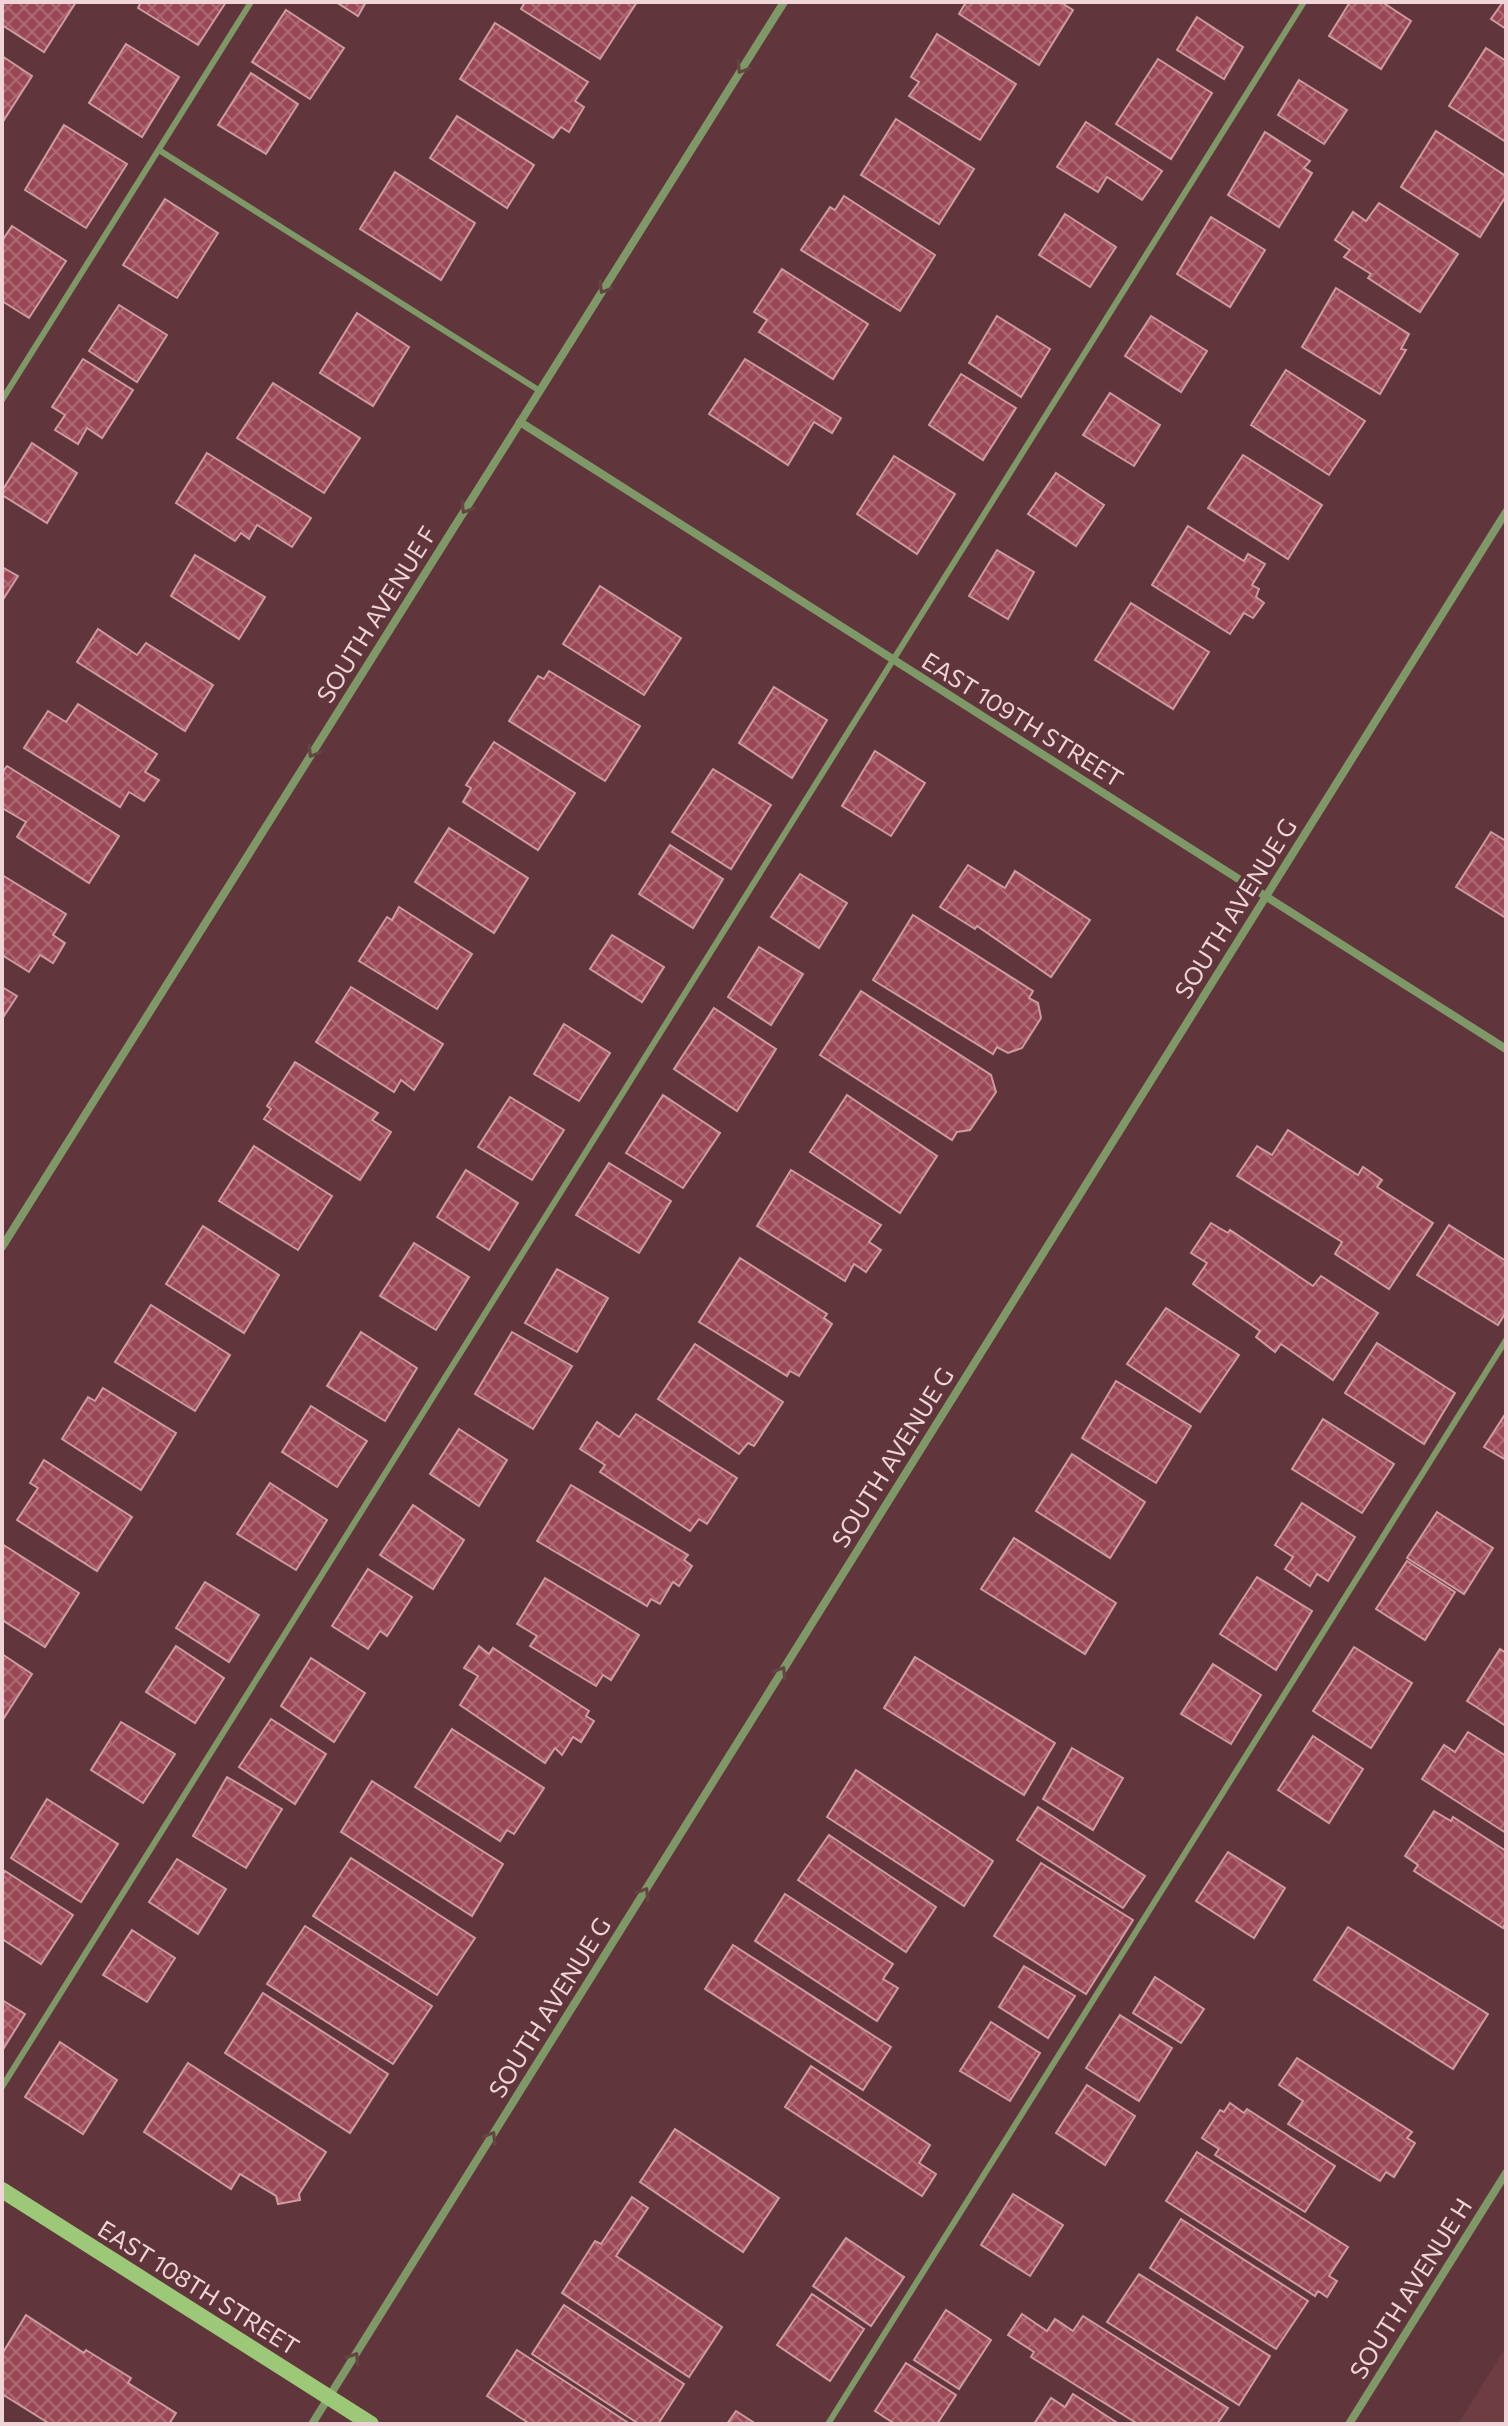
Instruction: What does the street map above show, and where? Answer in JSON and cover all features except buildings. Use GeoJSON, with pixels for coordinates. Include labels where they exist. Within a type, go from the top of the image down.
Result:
{"type":"FeatureCollection","features":[{"type":"Feature","properties":{"kind":"street","name":"SOUTH AVENUE F"},"geometry":{"type":"LineString","coordinates":[[2,1247],[784,2]]}},
{"type":"Feature","properties":{"kind":"street","name":"EAST 109TH STREET"},"geometry":{"type":"LineString","coordinates":[[520,422],[1506,1049]]}},
{"type":"Feature","properties":{"kind":"street","name":"SOUTH AVENUE G"},"geometry":{"type":"LineString","coordinates":[[312,2424],[1506,512]]}},
{"type":"Feature","properties":{"kind":"street","name":"SOUTH AVENUE H"},"geometry":{"type":"LineString","coordinates":[[1349,2424],[1506,2173]]}},
{"type":"Feature","properties":{"kind":"street","name":"EAST 108TH STREET"},"geometry":{"type":"LineString","coordinates":[[2,2190],[371,2424]]}},
{"type":"Feature","properties":{"kind":"lane"},"geometry":{"type":"LineString","coordinates":[[2,400],[251,2]]}},
{"type":"Feature","properties":{"kind":"lane"},"geometry":{"type":"LineString","coordinates":[[2,2087],[1304,2]]}},
{"type":"Feature","properties":{"kind":"lane"},"geometry":{"type":"LineString","coordinates":[[159,150],[540,391]]}},
{"type":"Feature","properties":{"kind":"lane"},"geometry":{"type":"LineString","coordinates":[[828,2424],[1506,1340]]}},
{"type":"Feature","properties":{"kind":"shaded area"},"geometry":{"type":"Polygon","coordinates":[[[1506,2347],[1506,2424],[1458,2424],[1506,2347]]]}}]}
